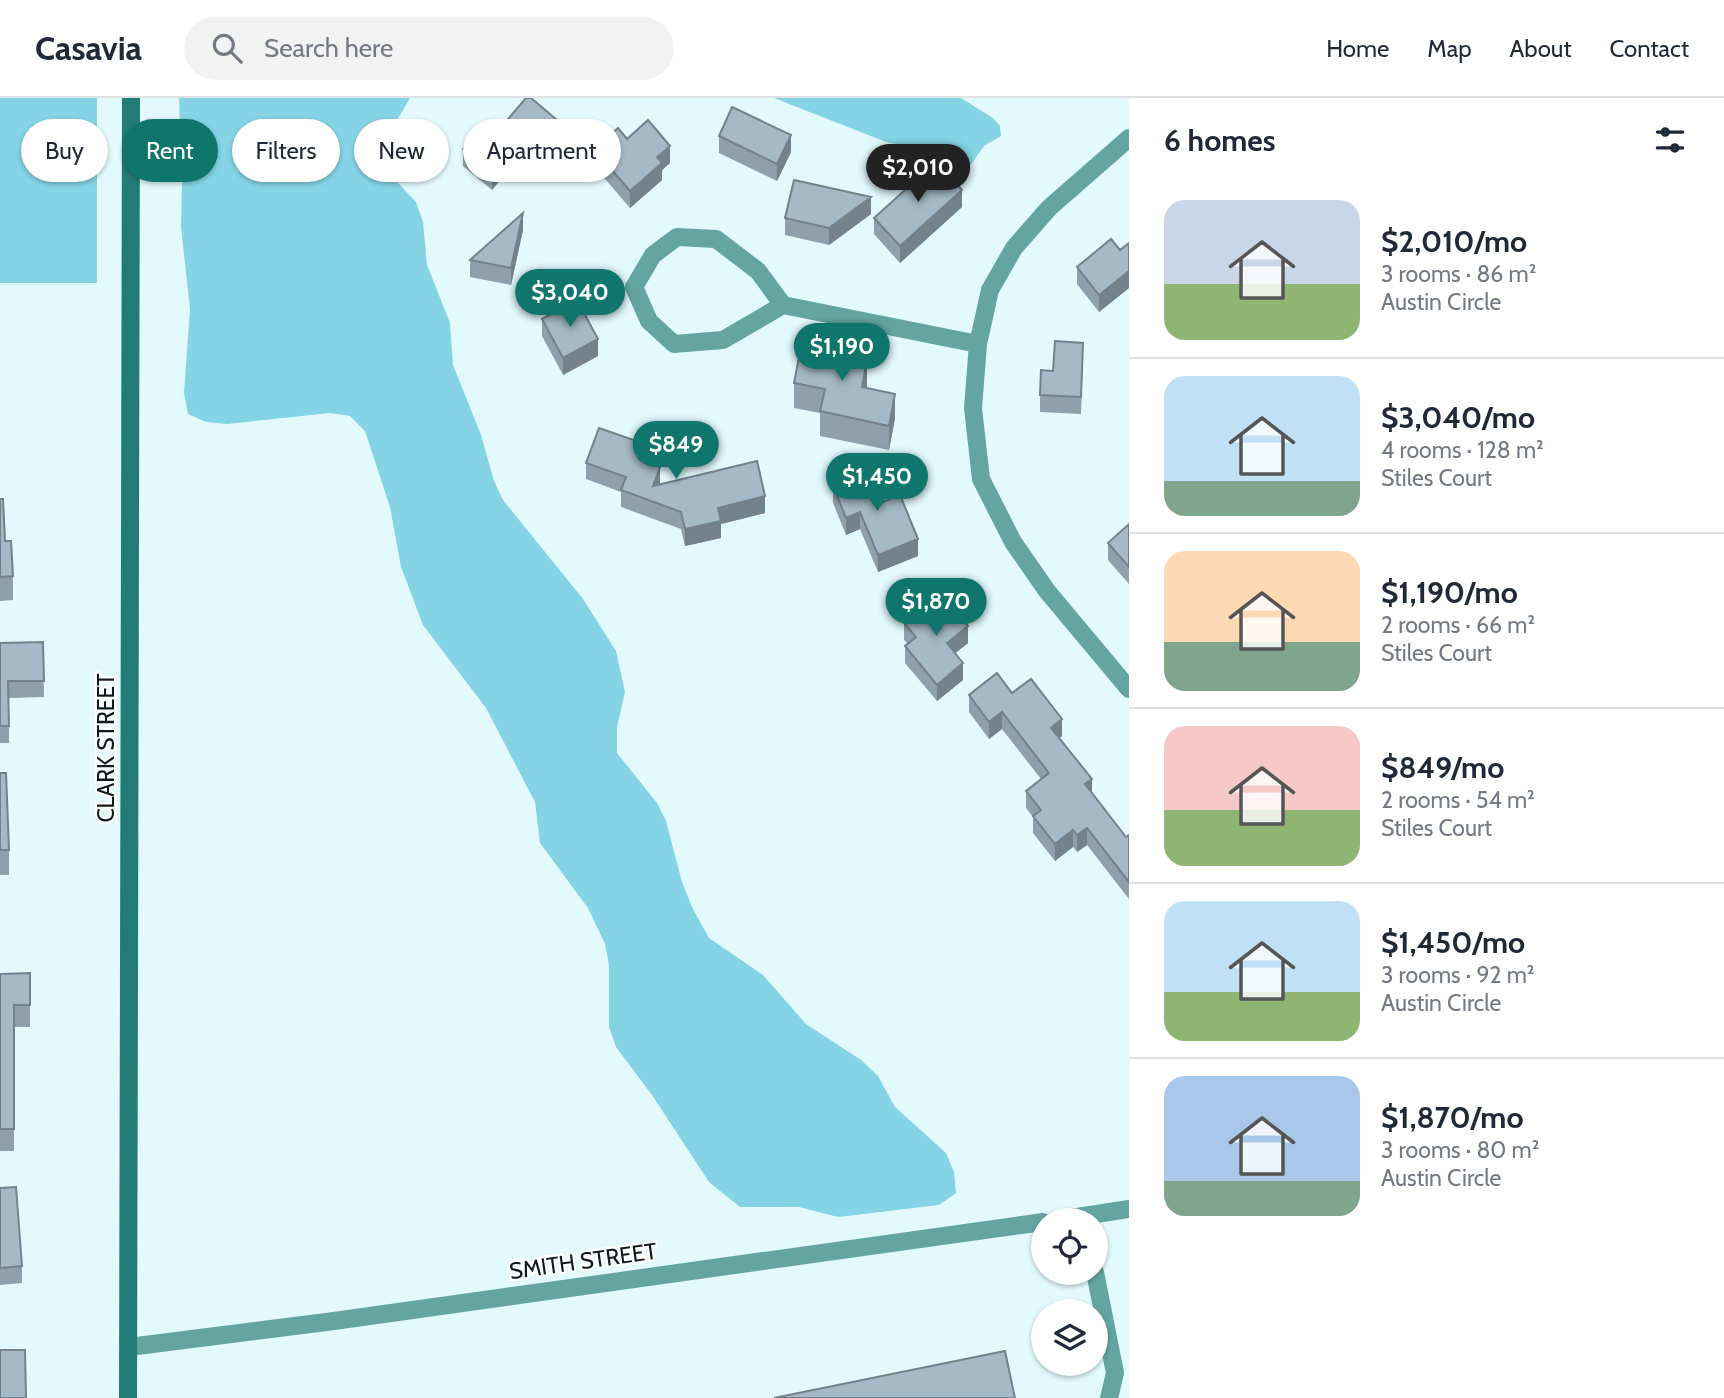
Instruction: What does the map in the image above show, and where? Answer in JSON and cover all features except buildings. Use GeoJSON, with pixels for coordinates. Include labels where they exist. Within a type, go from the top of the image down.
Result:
{"type":"FeatureCollection","features":[{"type":"Feature","properties":{"kind":"main road","name":"CLARK STREET"},"geometry":{"type":"LineString","coordinates":[[128,1398],[131,98]]}},
{"type":"Feature","properties":{"kind":"street"},"geometry":{"type":"LineString","coordinates":[[1126,679],[1047,591],[1013,542],[981,479],[973,408],[978,344],[990,290],[1014,248],[1049,208],[1129,138]]}},
{"type":"Feature","properties":{"kind":"street"},"geometry":{"type":"LineString","coordinates":[[783,305],[758,271],[716,239],[677,237],[653,255],[634,287],[649,321],[674,344],[723,340],[783,305],[978,344]]}},
{"type":"Feature","properties":{"kind":"street"},"geometry":{"type":"LineString","coordinates":[[1108,1213],[1129,1209]]}},
{"type":"Feature","properties":{"kind":"street","name":"SMITH STREET"},"geometry":{"type":"LineString","coordinates":[[129,1347],[1031,1224]]}},
{"type":"Feature","properties":{"kind":"street"},"geometry":{"type":"LineString","coordinates":[[1098,1285],[1122,1374],[1109,1398]]}},
{"type":"Feature","properties":{"kind":"shaded area"},"geometry":{"type":"Polygon","coordinates":[[[0,98],[97,98],[97,119],[21,119],[21,182],[97,182],[97,283],[0,283],[0,98]]]}},
{"type":"Feature","properties":{"kind":"shaded area"},"geometry":{"type":"Polygon","coordinates":[[[179,98],[410,98],[397,119],[354,119],[354,182],[397,182],[416,202],[423,222],[427,265],[450,323],[453,365],[481,435],[494,481],[503,500],[583,599],[616,651],[625,692],[617,727],[617,753],[657,803],[666,821],[682,882],[692,907],[709,938],[763,975],[806,1024],[861,1060],[878,1076],[895,1107],[946,1153],[954,1172],[956,1193],[939,1205],[838,1217],[799,1207],[740,1207],[709,1182],[652,1095],[616,1047],[609,1027],[609,965],[605,944],[588,908],[540,843],[535,802],[486,708],[423,625],[401,567],[390,507],[365,431],[350,416],[330,413],[227,424],[206,422],[188,414],[184,393],[190,309],[181,226],[182,182],[218,182],[218,119],[180,119],[179,98]]]}},
{"type":"Feature","properties":{"kind":"shaded area"},"geometry":{"type":"Polygon","coordinates":[[[774,98],[961,98],[993,118],[1000,126],[1001,136],[984,146],[972,163],[964,168],[954,167],[916,148],[886,142],[774,98]]]}}]}
